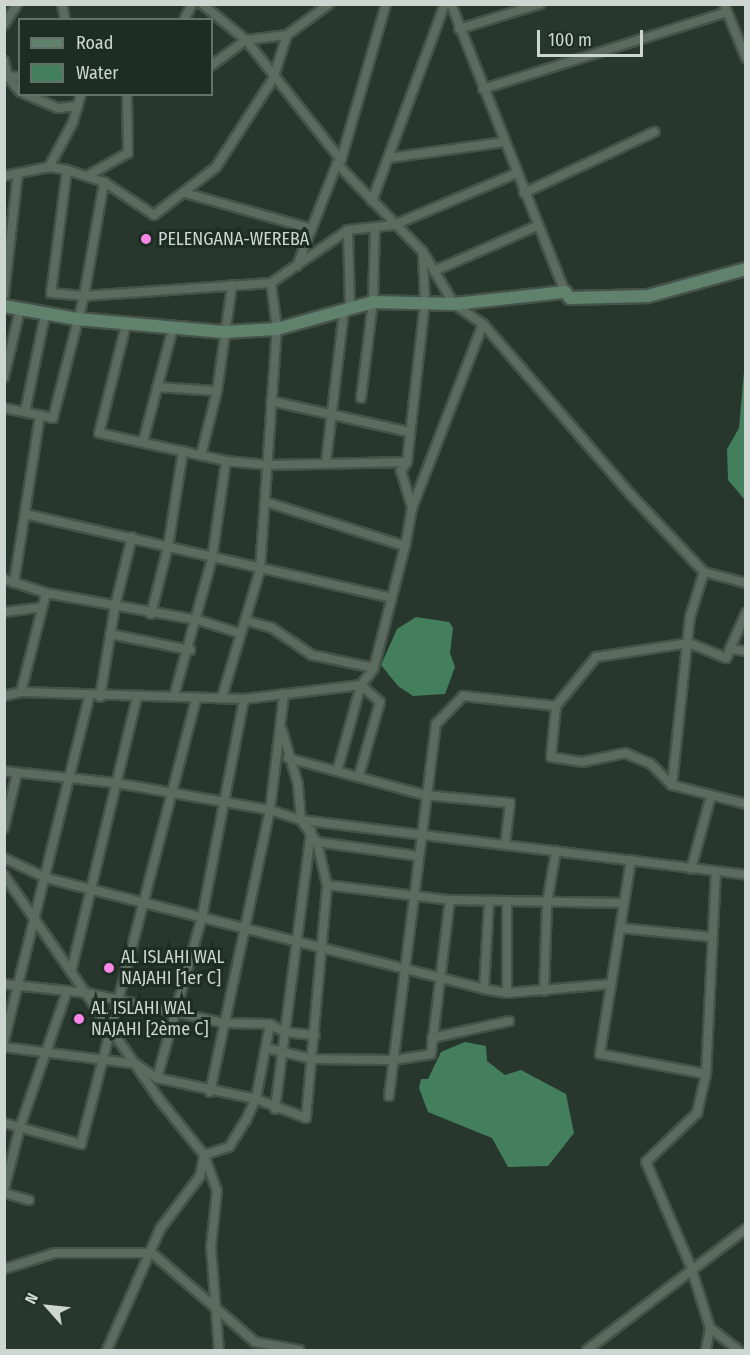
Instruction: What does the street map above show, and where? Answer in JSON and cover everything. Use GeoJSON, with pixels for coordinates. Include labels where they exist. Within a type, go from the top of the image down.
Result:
{"type":"FeatureCollection","features":[{"type":"Feature","properties":{"kind":"street"},"geometry":{"type":"LineString","coordinates":[[4,25],[17,4]]}},
{"type":"Feature","properties":{"kind":"street"},"geometry":{"type":"LineString","coordinates":[[185,18],[192,4]]}},
{"type":"Feature","properties":{"kind":"street"},"geometry":{"type":"LineString","coordinates":[[202,4],[246,40],[273,79],[339,162],[394,225],[423,252],[454,304],[483,324],[595,456],[613,470],[631,495],[704,572],[746,583]]}},
{"type":"Feature","properties":{"kind":"street"},"geometry":{"type":"LineString","coordinates":[[297,266],[339,162],[386,4]]}},
{"type":"Feature","properties":{"kind":"street"},"geometry":{"type":"LineString","coordinates":[[372,201],[445,4]]}},
{"type":"Feature","properties":{"kind":"street"},"geometry":{"type":"LineString","coordinates":[[451,4],[537,226],[565,292],[570,298],[648,296],[681,291],[746,269]]}},
{"type":"Feature","properties":{"kind":"street"},"geometry":{"type":"LineString","coordinates":[[459,29],[540,4]]}},
{"type":"Feature","properties":{"kind":"street"},"geometry":{"type":"LineString","coordinates":[[213,64],[246,40],[287,35],[326,5]]}},
{"type":"Feature","properties":{"kind":"street"},"geometry":{"type":"LineString","coordinates":[[483,89],[725,8],[746,58]]}},
{"type":"Feature","properties":{"kind":"street"},"geometry":{"type":"LineString","coordinates":[[4,176],[49,167],[67,170],[104,182],[154,215],[216,167],[273,79],[287,35]]}},
{"type":"Feature","properties":{"kind":"street"},"geometry":{"type":"LineString","coordinates":[[4,61],[6,77],[18,90]]}},
{"type":"Feature","properties":{"kind":"street"},"geometry":{"type":"LineString","coordinates":[[30,96],[58,108],[78,106]]}},
{"type":"Feature","properties":{"kind":"street"},"geometry":{"type":"LineString","coordinates":[[49,167],[80,96]]}},
{"type":"Feature","properties":{"kind":"street"},"geometry":{"type":"LineString","coordinates":[[87,176],[128,153],[128,96]]}},
{"type":"Feature","properties":{"kind":"street"},"geometry":{"type":"LineString","coordinates":[[524,193],[654,132]]}},
{"type":"Feature","properties":{"kind":"street"},"geometry":{"type":"LineString","coordinates":[[389,158],[504,142]]}},
{"type":"Feature","properties":{"kind":"street"},"geometry":{"type":"LineString","coordinates":[[67,170],[51,293],[84,296],[271,283],[348,230],[394,225],[517,173]]}},
{"type":"Feature","properties":{"kind":"street"},"geometry":{"type":"LineString","coordinates":[[4,295],[18,173]]}},
{"type":"Feature","properties":{"kind":"street"},"geometry":{"type":"LineString","coordinates":[[4,408],[53,418],[84,296],[104,182]]}},
{"type":"Feature","properties":{"kind":"street"},"geometry":{"type":"LineString","coordinates":[[185,193],[312,229]]}},
{"type":"Feature","properties":{"kind":"street"},"geometry":{"type":"LineString","coordinates":[[434,271],[537,226]]}},
{"type":"Feature","properties":{"kind":"street"},"geometry":{"type":"LineString","coordinates":[[361,398],[373,302],[375,227]]}},
{"type":"Feature","properties":{"kind":"street"},"geometry":{"type":"LineString","coordinates":[[326,462],[347,310],[348,230]]}},
{"type":"Feature","properties":{"kind":"street"},"geometry":{"type":"LineString","coordinates":[[412,508],[401,471],[407,462],[425,301],[423,252]]}},
{"type":"Feature","properties":{"kind":"street"},"geometry":{"type":"LineString","coordinates":[[222,697],[239,633],[248,621],[260,570],[277,329],[271,283]]}},
{"type":"Feature","properties":{"kind":"street"},"geometry":{"type":"LineString","coordinates":[[201,455],[217,391],[223,332],[232,285]]}},
{"type":"Feature","properties":{"kind":"street"},"geometry":{"type":"LineString","coordinates":[[4,306],[45,315],[126,325],[223,332],[277,329],[373,302],[425,301],[454,304],[565,292]]}},
{"type":"Feature","properties":{"kind":"street"},"geometry":{"type":"LineString","coordinates":[[4,377],[20,310]]}},
{"type":"Feature","properties":{"kind":"street"},"geometry":{"type":"LineString","coordinates":[[25,412],[45,315]]}},
{"type":"Feature","properties":{"kind":"street"},"geometry":{"type":"LineString","coordinates":[[338,768],[360,686],[374,668],[405,546],[412,508],[483,324]]}},
{"type":"Feature","properties":{"kind":"street"},"geometry":{"type":"LineString","coordinates":[[126,325],[99,433],[226,461],[269,465],[407,462]]}},
{"type":"Feature","properties":{"kind":"street"},"geometry":{"type":"LineString","coordinates":[[142,442],[173,328]]}},
{"type":"Feature","properties":{"kind":"street"},"geometry":{"type":"LineString","coordinates":[[157,387],[217,391]]}},
{"type":"Feature","properties":{"kind":"street"},"geometry":{"type":"LineString","coordinates":[[271,401],[410,432]]}},
{"type":"Feature","properties":{"kind":"street"},"geometry":{"type":"LineString","coordinates":[[14,583],[40,415]]}},
{"type":"Feature","properties":{"kind":"street"},"geometry":{"type":"LineString","coordinates":[[152,614],[168,547],[183,451]]}},
{"type":"Feature","properties":{"kind":"street"},"geometry":{"type":"LineString","coordinates":[[174,696],[190,650],[212,559],[226,461]]}},
{"type":"Feature","properties":{"kind":"street"},"geometry":{"type":"LineString","coordinates":[[266,502],[405,546]]}},
{"type":"Feature","properties":{"kind":"street"},"geometry":{"type":"LineString","coordinates":[[25,514],[132,537],[260,570],[392,598]]}},
{"type":"Feature","properties":{"kind":"street"},"geometry":{"type":"LineString","coordinates":[[100,697],[115,606],[132,537]]}},
{"type":"Feature","properties":{"kind":"street"},"geometry":{"type":"LineString","coordinates":[[672,785],[690,616],[704,572]]}},
{"type":"Feature","properties":{"kind":"street"},"geometry":{"type":"LineString","coordinates":[[4,579],[46,592],[152,614],[198,620],[239,633]]}},
{"type":"Feature","properties":{"kind":"street"},"geometry":{"type":"LineString","coordinates":[[21,692],[46,592]]}},
{"type":"Feature","properties":{"kind":"street"},"geometry":{"type":"LineString","coordinates":[[4,612],[42,607]]}},
{"type":"Feature","properties":{"kind":"street"},"geometry":{"type":"LineString","coordinates":[[726,658],[746,613]]}},
{"type":"Feature","properties":{"kind":"street"},"geometry":{"type":"LineString","coordinates":[[248,621],[272,628],[312,656],[374,668]]}},
{"type":"Feature","properties":{"kind":"street"},"geometry":{"type":"LineString","coordinates":[[110,634],[190,650]]}},
{"type":"Feature","properties":{"kind":"street"},"geometry":{"type":"LineString","coordinates":[[726,658],[688,643],[596,657],[556,706],[551,757],[582,762],[625,753],[651,764],[672,785],[746,804]]}},
{"type":"Feature","properties":{"kind":"street"},"geometry":{"type":"LineString","coordinates":[[726,658],[731,649],[746,651]]}},
{"type":"Feature","properties":{"kind":"street"},"geometry":{"type":"LineString","coordinates":[[4,696],[21,692],[89,697],[174,696],[244,699],[360,686],[380,702],[359,776]]}},
{"type":"Feature","properties":{"kind":"street"},"geometry":{"type":"LineString","coordinates":[[210,1092],[270,810],[282,730],[284,694]]}},
{"type":"Feature","properties":{"kind":"street"},"geometry":{"type":"LineString","coordinates":[[389,1096],[424,795],[436,724],[463,696],[556,706]]}},
{"type":"Feature","properties":{"kind":"street"},"geometry":{"type":"LineString","coordinates":[[4,1041],[89,697]]}},
{"type":"Feature","properties":{"kind":"street"},"geometry":{"type":"LineString","coordinates":[[71,972],[137,698]]}},
{"type":"Feature","properties":{"kind":"street"},"geometry":{"type":"LineString","coordinates":[[4,1123],[81,1144],[196,698]]}},
{"type":"Feature","properties":{"kind":"street"},"geometry":{"type":"LineString","coordinates":[[157,1078],[178,1011],[202,917],[244,699]]}},
{"type":"Feature","properties":{"kind":"street"},"geometry":{"type":"LineString","coordinates":[[4,1047],[102,1062],[136,1064],[157,1078],[210,1092],[256,1099],[275,1109],[306,1118],[327,885],[317,842],[311,828],[301,820],[298,784],[288,758],[282,730]]}},
{"type":"Feature","properties":{"kind":"street"},"geometry":{"type":"LineString","coordinates":[[288,758],[338,768],[424,795],[510,803],[505,845]]}},
{"type":"Feature","properties":{"kind":"street"},"geometry":{"type":"LineString","coordinates":[[4,771],[70,776],[116,783],[270,810],[301,820],[421,832],[505,845],[746,875]]}},
{"type":"Feature","properties":{"kind":"street"},"geometry":{"type":"LineString","coordinates":[[4,828],[17,773]]}},
{"type":"Feature","properties":{"kind":"street"},"geometry":{"type":"LineString","coordinates":[[691,869],[711,796]]}},
{"type":"Feature","properties":{"kind":"street"},"geometry":{"type":"LineString","coordinates":[[275,1109],[311,828]]}},
{"type":"Feature","properties":{"kind":"street"},"geometry":{"type":"LineString","coordinates":[[317,842],[418,856]]}},
{"type":"Feature","properties":{"kind":"street"},"geometry":{"type":"LineString","coordinates":[[544,991],[547,903],[556,851]]}},
{"type":"Feature","properties":{"kind":"street"},"geometry":{"type":"LineString","coordinates":[[4,858],[46,878],[91,887],[484,989],[507,993],[611,984]]}},
{"type":"Feature","properties":{"kind":"street"},"geometry":{"type":"LineString","coordinates":[[632,860],[600,1054],[706,1074]]}},
{"type":"Feature","properties":{"kind":"street"},"geometry":{"type":"LineString","coordinates":[[706,1350],[710,1328],[691,1267],[646,1162],[697,1113],[706,1074],[716,871]]}},
{"type":"Feature","properties":{"kind":"street"},"geometry":{"type":"LineString","coordinates":[[4,875],[111,1026],[185,1136],[204,1155],[217,1191],[211,1247],[219,1350]]}},
{"type":"Feature","properties":{"kind":"street"},"geometry":{"type":"LineString","coordinates":[[327,885],[450,900],[624,903]]}},
{"type":"Feature","properties":{"kind":"street"},"geometry":{"type":"LineString","coordinates":[[266,1048],[281,1055],[312,1059],[394,1060],[431,1054],[450,900]]}},
{"type":"Feature","properties":{"kind":"street"},"geometry":{"type":"LineString","coordinates":[[484,989],[489,901]]}},
{"type":"Feature","properties":{"kind":"street"},"geometry":{"type":"LineString","coordinates":[[507,902],[507,993]]}},
{"type":"Feature","properties":{"kind":"street"},"geometry":{"type":"LineString","coordinates":[[620,928],[713,937]]}},
{"type":"Feature","properties":{"kind":"street"},"geometry":{"type":"LineString","coordinates":[[4,984],[66,994],[87,993],[225,1023],[270,1024],[284,1032],[315,1035]]}},
{"type":"Feature","properties":{"kind":"street"},"geometry":{"type":"LineString","coordinates":[[29,1200],[4,1192],[20,1127],[49,1053],[66,994]]}},
{"type":"Feature","properties":{"kind":"street"},"geometry":{"type":"LineString","coordinates":[[432,1038],[509,1022]]}},
{"type":"Feature","properties":{"kind":"street"},"geometry":{"type":"LineString","coordinates":[[204,1155],[229,1147],[256,1099],[270,1024]]}},
{"type":"Feature","properties":{"kind":"street"},"geometry":{"type":"LineString","coordinates":[[107,1350],[152,1253],[160,1229],[200,1176],[204,1155]]}},
{"type":"Feature","properties":{"kind":"street"},"geometry":{"type":"LineString","coordinates":[[587,1350],[691,1267],[746,1229]]}},
{"type":"Feature","properties":{"kind":"street"},"geometry":{"type":"LineString","coordinates":[[4,1269],[55,1253],[152,1253],[255,1342],[299,1350]]}},
{"type":"Feature","properties":{"kind":"street"},"geometry":{"type":"LineString","coordinates":[[710,1328],[738,1350]]}},
{"type":"Feature","properties":{"kind":"water"},"geometry":{"type":"Polygon","coordinates":[[[745,360],[746,500],[728,480],[727,449],[739,428],[745,360]]]}},
{"type":"Feature","properties":{"kind":"water"},"geometry":{"type":"Polygon","coordinates":[[[416,617],[449,622],[453,628],[450,653],[455,667],[445,694],[413,696],[398,686],[381,665],[397,629],[416,617]]]}},
{"type":"Feature","properties":{"kind":"water"},"geometry":{"type":"Polygon","coordinates":[[[465,1042],[486,1046],[487,1061],[505,1075],[521,1070],[566,1094],[574,1133],[548,1166],[508,1167],[492,1138],[428,1112],[419,1088],[421,1079],[428,1079],[441,1052],[465,1042]]]}},
{"type":"Feature","properties":{"kind":"place","name":"PELENGANA-WEREBA"},"geometry":{"type":"Point","coordinates":[146,239]}},
{"type":"Feature","properties":{"kind":"place","name":"AL ISLAHI WAL NAJAHI [1er C]"},"geometry":{"type":"Point","coordinates":[109,968]}},
{"type":"Feature","properties":{"kind":"place","name":"AL ISLAHI WAL NAJAHI [2ème C]"},"geometry":{"type":"Point","coordinates":[79,1019]}}]}
